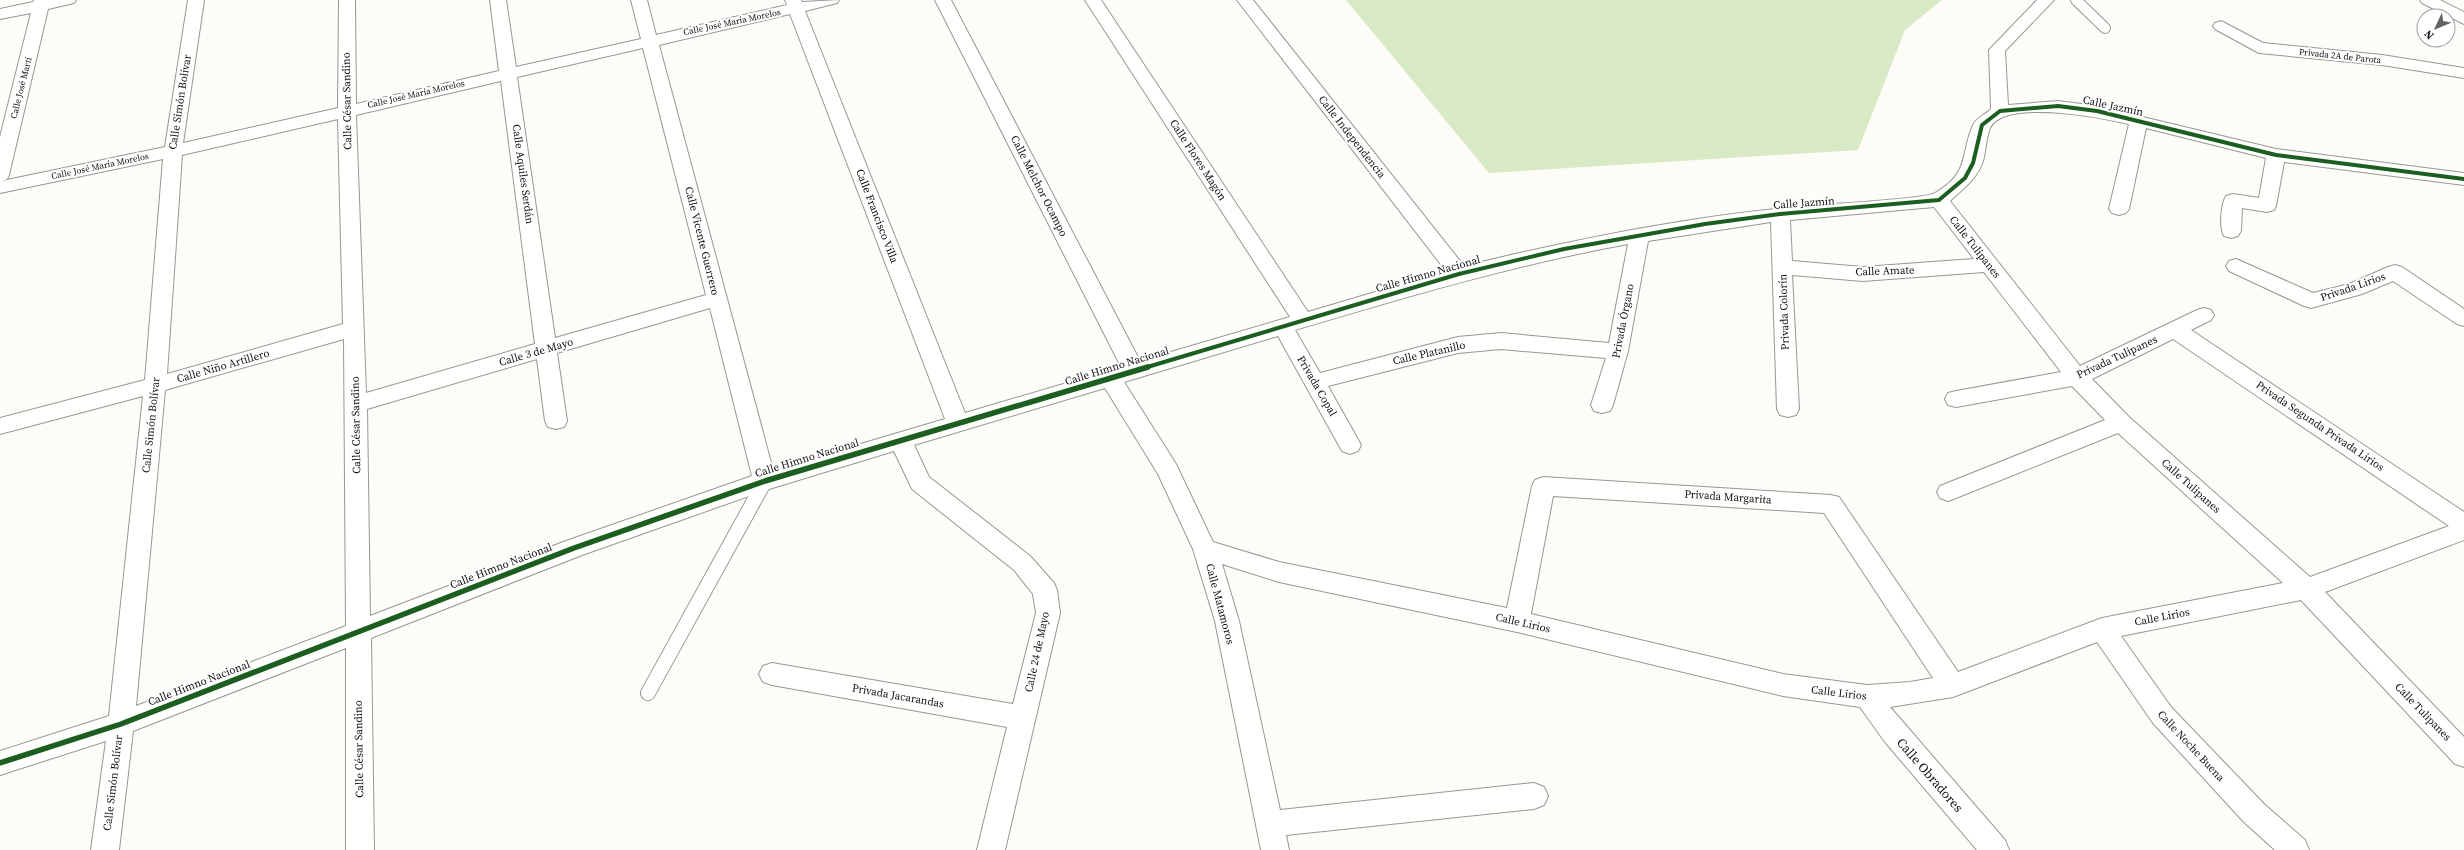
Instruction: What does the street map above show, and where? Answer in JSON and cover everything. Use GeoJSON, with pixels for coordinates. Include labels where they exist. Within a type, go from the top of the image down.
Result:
{"type":"FeatureCollection","features":[{"type":"Feature","properties":{"kind":"street"},"geometry":{"type":"LineString","coordinates":[[0,14],[42,3],[68,0]]}},
{"type":"Feature","properties":{"kind":"street","name":"Calle Simón Bolívar"},"geometry":{"type":"LineString","coordinates":[[105,850],[121,724],[155,385],[173,151],[196,0]]}},
{"type":"Feature","properties":{"kind":"street","name":"Calle César Sandino"},"geometry":{"type":"LineString","coordinates":[[347,0],[347,110],[356,404],[360,850]]}},
{"type":"Feature","properties":{"kind":"street","name":"Calle Aquiles Serdán"},"geometry":{"type":"LineString","coordinates":[[498,0],[556,421]]}},
{"type":"Feature","properties":{"kind":"street","name":"Calle Vicente Guerrero"},"geometry":{"type":"LineString","coordinates":[[639,0],[651,40],[716,299],[765,481]]}},
{"type":"Feature","properties":{"kind":"street","name":"Calle José María Morelos"},"geometry":{"type":"LineString","coordinates":[[0,187],[173,151],[651,40],[795,4],[831,0]]}},
{"type":"Feature","properties":{"kind":"street","name":"Calle Melchor Ocampo"},"geometry":{"type":"LineString","coordinates":[[943,0],[1134,371]]}},
{"type":"Feature","properties":{"kind":"street","name":"Calle Flores Magón"},"geometry":{"type":"LineString","coordinates":[[1093,0],[1293,324]]}},
{"type":"Feature","properties":{"kind":"street","name":"Calle Independencia"},"geometry":{"type":"LineString","coordinates":[[1245,0],[1459,274]]}},
{"type":"Feature","properties":{"kind":"street"},"geometry":{"type":"LineString","coordinates":[[1939,200],[1965,178],[1973,163],[1982,125],[2000,111],[1997,50],[2046,0]]}},
{"type":"Feature","properties":{"kind":"street"},"geometry":{"type":"LineString","coordinates":[[2428,0],[2464,18]]}},
{"type":"Feature","properties":{"kind":"street","name":"Calle José Martí"},"geometry":{"type":"LineString","coordinates":[[0,175],[42,3]]}},
{"type":"Feature","properties":{"kind":"street","name":"Calle Francisco Villa"},"geometry":{"type":"LineString","coordinates":[[795,4],[958,424]]}},
{"type":"Feature","properties":{"kind":"street","name":"Privada 2A de Parota"},"geometry":{"type":"LineString","coordinates":[[2221,26],[2259,48],[2382,60],[2464,73]]}},
{"type":"Feature","properties":{"kind":"street","name":"Calle Jazmín"},"geometry":{"type":"LineString","coordinates":[[2000,111],[2058,106],[2097,111],[2276,155],[2464,179]]}},
{"type":"Feature","properties":{"kind":"street"},"geometry":{"type":"LineString","coordinates":[[2119,209],[2138,122]]}},
{"type":"Feature","properties":{"kind":"street"},"geometry":{"type":"LineString","coordinates":[[2231,231],[2233,200],[2267,206],[2276,155]]}},
{"type":"Feature","properties":{"kind":"street","name":"Calle Jazmín"},"geometry":{"type":"LineString","coordinates":[[1639,235],[1780,214],[1841,210],[1939,200]]}},
{"type":"Feature","properties":{"kind":"street","name":"Calle Tulipanes"},"geometry":{"type":"LineString","coordinates":[[1939,200],[2077,377],[2121,423],[2306,589],[2464,755]]}},
{"type":"Feature","properties":{"kind":"street","name":"Privada Colorín"},"geometry":{"type":"LineString","coordinates":[[1780,214],[1788,409]]}},
{"type":"Feature","properties":{"kind":"street","name":"Calle Himno Nacional"},"geometry":{"type":"LineString","coordinates":[[0,763],[121,724],[574,548],[765,481],[1459,274],[1564,249],[1639,235]]}},
{"type":"Feature","properties":{"kind":"street","name":"Privada Órgano"},"geometry":{"type":"LineString","coordinates":[[1602,405],[1618,351],[1639,235]]}},
{"type":"Feature","properties":{"kind":"street","name":"Calle Amate"},"geometry":{"type":"LineString","coordinates":[[1782,268],[1863,274],[1989,265]]}},
{"type":"Feature","properties":{"kind":"street","name":"Privada Lirios"},"geometry":{"type":"LineString","coordinates":[[2236,266],[2311,301],[2355,289],[2395,272],[2464,319]]}},
{"type":"Feature","properties":{"kind":"street","name":"Calle 3 de Mayo"},"geometry":{"type":"LineString","coordinates":[[356,404],[716,299]]}},
{"type":"Feature","properties":{"kind":"street","name":"Privada Tulipanes"},"geometry":{"type":"LineString","coordinates":[[1956,399],[2077,377],[2204,315]]}},
{"type":"Feature","properties":{"kind":"street","name":"Privada Copal"},"geometry":{"type":"LineString","coordinates":[[1293,324],[1314,382],[1350,445]]}},
{"type":"Feature","properties":{"kind":"street","name":"Calle Niño Artillero"},"geometry":{"type":"LineString","coordinates":[[0,426],[155,385],[353,329]]}},
{"type":"Feature","properties":{"kind":"street","name":"Privada Segunda Privada Lirios"},"geometry":{"type":"LineString","coordinates":[[2174,330],[2378,464],[2464,524]]}},
{"type":"Feature","properties":{"kind":"street","name":"Calle Platanillo"},"geometry":{"type":"LineString","coordinates":[[1314,382],[1458,345],[1501,341],[1618,351]]}},
{"type":"Feature","properties":{"kind":"street","name":"Calle Matamoros"},"geometry":{"type":"LineString","coordinates":[[1110,378],[1168,470],[1205,549],[1227,621],[1275,850]]}},
{"type":"Feature","properties":{"kind":"street"},"geometry":{"type":"LineString","coordinates":[[1948,492],[2121,423]]}},
{"type":"Feature","properties":{"kind":"street","name":"Calle 24 de Mayo"},"geometry":{"type":"LineString","coordinates":[[900,441],[920,483],[1022,563],[1045,590],[1048,612],[991,850]]}},
{"type":"Feature","properties":{"kind":"street","name":"Privada Margarita"},"geometry":{"type":"LineString","coordinates":[[1517,621],[1543,486],[1831,504],[1953,686]]}},
{"type":"Feature","properties":{"kind":"street","name":"Calle Lirios"},"geometry":{"type":"LineString","coordinates":[[1205,549],[1279,572],[1517,621],[1782,685],[1867,697],[1910,694],[1953,686],[2102,629],[2306,589],[2464,530]]}},
{"type":"Feature","properties":{"kind":"street","name":"Calle Noche Buena"},"geometry":{"type":"LineString","coordinates":[[2102,629],[2162,715],[2254,813],[2295,850]]}},
{"type":"Feature","properties":{"kind":"street","name":"Privada Jacarandas"},"geometry":{"type":"LineString","coordinates":[[772,674],[1023,718]]}},
{"type":"Feature","properties":{"kind":"street","name":"Calle Obradores"},"geometry":{"type":"LineString","coordinates":[[1867,697],[1894,734],[1995,850]]}},
{"type":"Feature","properties":{"kind":"street"},"geometry":{"type":"LineString","coordinates":[[1270,824],[1534,796]]}},
{"type":"Feature","properties":{"kind":"lane"},"geometry":{"type":"LineString","coordinates":[[2076,0],[2105,28]]}},
{"type":"Feature","properties":{"kind":"lane"},"geometry":{"type":"LineString","coordinates":[[648,693],[765,481]]}},
{"type":"Feature","properties":{"kind":"green space"},"geometry":{"type":"Polygon","coordinates":[[[1346,0],[1942,0],[1905,30],[1858,150],[1489,173],[1346,0]]]}},
{"type":"Feature","properties":{"kind":"cycle path"},"geometry":{"type":"LineString","coordinates":[[0,763],[121,724],[574,548],[765,481],[1459,274],[1564,249],[1705,224],[1780,214],[1841,210],[1939,200],[1965,178],[1973,163],[1982,125],[2000,111],[2058,106],[2097,111],[2276,155],[2464,179]]}}]}
